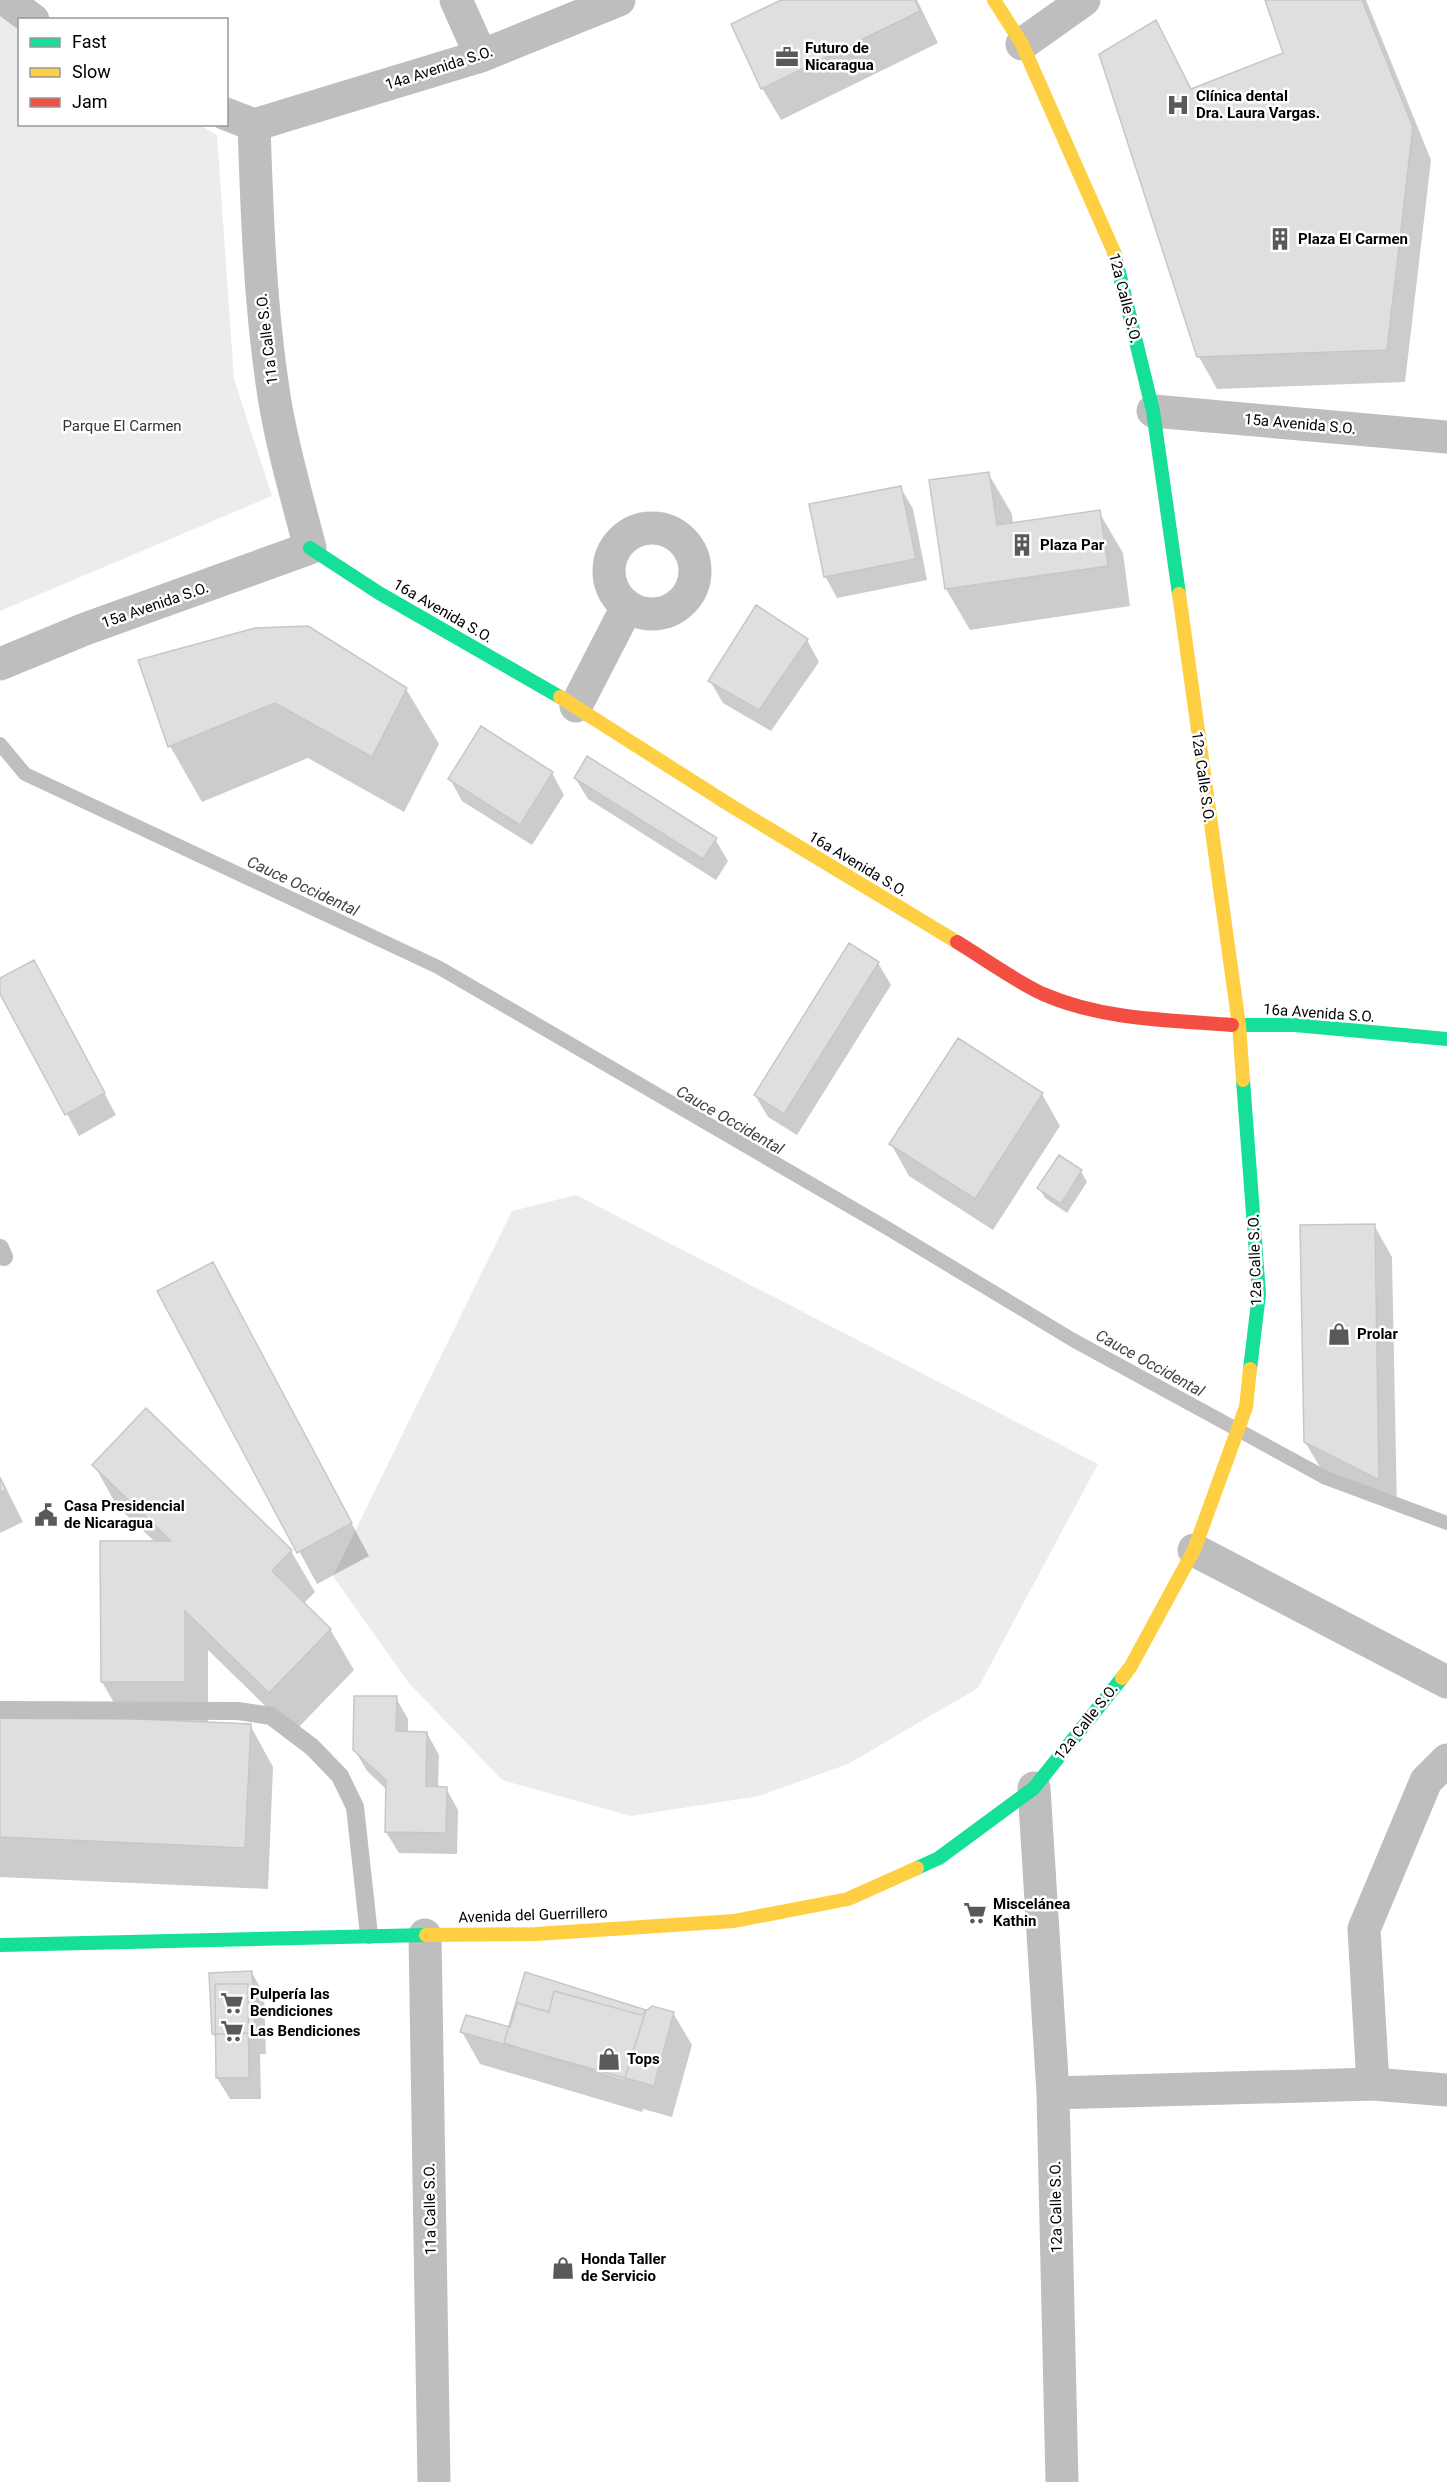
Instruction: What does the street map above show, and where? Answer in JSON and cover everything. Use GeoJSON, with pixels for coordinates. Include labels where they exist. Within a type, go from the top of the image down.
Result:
{"type":"FeatureCollection","features":[{"type":"Feature","properties":{"kind":"street"},"geometry":{"type":"LineString","coordinates":[[6,0],[30,18]]}},
{"type":"Feature","properties":{"kind":"street"},"geometry":{"type":"LineString","coordinates":[[456,0],[481,56]]}},
{"type":"Feature","properties":{"kind":"street","name":"14a Avenida S.O."},"geometry":{"type":"LineString","coordinates":[[240,120],[481,56],[619,0]]}},
{"type":"Feature","properties":{"kind":"street"},"geometry":{"type":"LineString","coordinates":[[994,0],[1022,44],[1084,0]]}},
{"type":"Feature","properties":{"kind":"street","name":"12a Calle S.O."},"geometry":{"type":"LineString","coordinates":[[1022,44],[1112,246],[1153,411],[1239,1025],[1259,1294],[1246,1407],[1194,1550],[1131,1666],[1034,1788],[1053,2093],[1062,2482]]}},
{"type":"Feature","properties":{"kind":"street","name":"11a Calle S.O."},"geometry":{"type":"LineString","coordinates":[[240,120],[274,398],[310,548]]}},
{"type":"Feature","properties":{"kind":"street","name":"15a Avenida S.O."},"geometry":{"type":"LineString","coordinates":[[1153,411],[1447,437]]}},
{"type":"Feature","properties":{"kind":"street","name":"15a Avenida S.O."},"geometry":{"type":"LineString","coordinates":[[0,663],[85,629],[310,548]]}},
{"type":"Feature","properties":{"kind":"street","name":"16a Avenida S.O."},"geometry":{"type":"LineString","coordinates":[[310,548],[379,593],[576,706],[753,819],[1042,993],[1079,1007],[1127,1017],[1239,1025],[1295,1025],[1447,1040]]}},
{"type":"Feature","properties":{"kind":"street"},"geometry":{"type":"LineString","coordinates":[[576,706],[627,607]]}},
{"type":"Feature","properties":{"kind":"street"},"geometry":{"type":"LineString","coordinates":[[1194,1550],[1447,1682]]}},
{"type":"Feature","properties":{"kind":"street"},"geometry":{"type":"LineString","coordinates":[[1373,2084],[1364,1929],[1426,1781],[1447,1760]]}},
{"type":"Feature","properties":{"kind":"street","name":"Avenida del Guerrillero"},"geometry":{"type":"LineString","coordinates":[[0,1945],[369,1935],[536,1934],[734,1921],[848,1899],[939,1858],[1034,1788]]}},
{"type":"Feature","properties":{"kind":"street","name":"11a Calle S.O."},"geometry":{"type":"LineString","coordinates":[[425,1935],[434,2482]]}},
{"type":"Feature","properties":{"kind":"street"},"geometry":{"type":"LineString","coordinates":[[1053,2093],[1373,2084],[1447,2090]]}},
{"type":"Feature","properties":{"kind":"lane"},"geometry":{"type":"LineString","coordinates":[[0,1710],[238,1711],[271,1716],[312,1747],[340,1776],[355,1807],[369,1935]]}},
{"type":"Feature","properties":{"kind":"green space","name":"Parque El Carmen"},"geometry":{"type":"Polygon","coordinates":[[[0,13],[18,23],[18,126],[201,126],[217,135],[234,379],[272,496],[0,611],[0,13]]]}},
{"type":"Feature","properties":{"kind":"green space"},"geometry":{"type":"Polygon","coordinates":[[[576,1195],[1098,1464],[978,1688],[848,1764],[759,1796],[631,1816],[502,1780],[408,1682],[333,1576],[512,1211],[576,1195]]]}},
{"type":"Feature","properties":{"kind":"building","name":"Futuro de Nicaragua"},"geometry":{"type":"Polygon","coordinates":[[[781,0],[915,0],[920,11],[761,89],[731,24],[781,0]]]}},
{"type":"Feature","properties":{"kind":"building","name":"Plaza El Carmen"},"geometry":{"type":"Polygon","coordinates":[[[1265,0],[1362,0],[1413,127],[1387,350],[1197,357],[1099,54],[1156,20],[1191,89],[1283,53],[1265,0]]]}},
{"type":"Feature","properties":{"kind":"building","name":"Plaza Par"},"geometry":{"type":"Polygon","coordinates":[[[989,472],[997,525],[1100,510],[1108,566],[945,589],[929,480],[989,472]]]}},
{"type":"Feature","properties":{"kind":"building"},"geometry":{"type":"Polygon","coordinates":[[[901,486],[916,559],[824,577],[809,504],[901,486]]]}},
{"type":"Feature","properties":{"kind":"building"},"geometry":{"type":"Polygon","coordinates":[[[756,605],[808,639],[759,710],[708,681],[756,605]]]}},
{"type":"Feature","properties":{"kind":"building"},"geometry":{"type":"Polygon","coordinates":[[[308,626],[407,688],[372,757],[275,703],[168,747],[138,660],[255,628],[308,626]]]}},
{"type":"Feature","properties":{"kind":"building"},"geometry":{"type":"Polygon","coordinates":[[[481,726],[553,772],[520,825],[448,779],[481,726]]]}},
{"type":"Feature","properties":{"kind":"building"},"geometry":{"type":"Polygon","coordinates":[[[587,756],[717,838],[703,859],[574,778],[587,756]]]}},
{"type":"Feature","properties":{"kind":"building"},"geometry":{"type":"Polygon","coordinates":[[[849,943],[879,962],[784,1114],[754,1095],[849,943]]]}},
{"type":"Feature","properties":{"kind":"building"},"geometry":{"type":"Polygon","coordinates":[[[34,960],[105,1093],[65,1115],[0,994],[0,978],[34,960]]]}},
{"type":"Feature","properties":{"kind":"building"},"geometry":{"type":"Polygon","coordinates":[[[958,1038],[1043,1093],[975,1199],[889,1144],[958,1038]]]}},
{"type":"Feature","properties":{"kind":"building"},"geometry":{"type":"Polygon","coordinates":[[[1059,1155],[1082,1170],[1061,1204],[1037,1188],[1059,1155]]]}},
{"type":"Feature","properties":{"kind":"building","name":"Prolar"},"geometry":{"type":"Polygon","coordinates":[[[1375,1224],[1379,1480],[1304,1442],[1300,1225],[1375,1224]]]}},
{"type":"Feature","properties":{"kind":"building"},"geometry":{"type":"Polygon","coordinates":[[[213,1262],[352,1523],[297,1553],[157,1291],[213,1262]]]}},
{"type":"Feature","properties":{"kind":"building"},"geometry":{"type":"Polygon","coordinates":[[[146,1408],[292,1550],[272,1571],[331,1629],[269,1693],[185,1611],[185,1682],[101,1682],[100,1541],[171,1541],[92,1465],[146,1408]]]}},
{"type":"Feature","properties":{"kind":"building"},"geometry":{"type":"Polygon","coordinates":[[[0,1478],[6,1490],[0,1493],[0,1478]]]}},
{"type":"Feature","properties":{"kind":"building"},"geometry":{"type":"Polygon","coordinates":[[[354,1696],[397,1696],[396,1731],[427,1732],[426,1786],[447,1787],[446,1833],[385,1832],[386,1780],[353,1750],[354,1696]]]}},
{"type":"Feature","properties":{"kind":"building"},"geometry":{"type":"Polygon","coordinates":[[[0,1713],[251,1724],[245,1848],[0,1837],[0,1713]]]}},
{"type":"Feature","properties":{"kind":"building","name":"Pulpería las Bendiciones"},"geometry":{"type":"Polygon","coordinates":[[[252,1971],[255,2033],[212,2034],[209,1973],[252,1971]]]}},
{"type":"Feature","properties":{"kind":"building","name":"Tops"},"geometry":{"type":"Polygon","coordinates":[[[525,1972],[646,2010],[624,2081],[504,2043],[525,1972]]]}},
{"type":"Feature","properties":{"kind":"building","name":"Las Bendiciones"},"geometry":{"type":"Polygon","coordinates":[[[215,1984],[248,1984],[249,2078],[216,2078],[215,1984]]]}},
{"type":"Feature","properties":{"kind":"building","name":"Tops"},"geometry":{"type":"Polygon","coordinates":[[[554,1991],[641,2015],[652,2006],[674,2012],[654,2086],[460,2032],[466,2015],[510,2027],[517,2003],[549,2012],[554,1991]]]}},
{"type":"Feature","properties":{"kind":"waterway","name":"Cauce Occidental"},"geometry":{"type":"LineString","coordinates":[[0,744],[25,774],[438,967],[887,1228],[1073,1340],[1326,1478],[1447,1523]]}},
{"type":"Feature","properties":{"kind":"traffic: fast"},"geometry":{"type":"LineString","coordinates":[[1114,252],[1153,411],[1179,594]]}},
{"type":"Feature","properties":{"kind":"traffic: fast"},"geometry":{"type":"LineString","coordinates":[[310,548],[379,593],[560,697]]}},
{"type":"Feature","properties":{"kind":"traffic: fast"},"geometry":{"type":"LineString","coordinates":[[1232,1025],[1295,1025],[1447,1039]]}},
{"type":"Feature","properties":{"kind":"traffic: fast"},"geometry":{"type":"LineString","coordinates":[[1243,1080],[1259,1294],[1250,1369]]}},
{"type":"Feature","properties":{"kind":"traffic: fast"},"geometry":{"type":"LineString","coordinates":[[917,1868],[939,1858],[1034,1788],[1122,1678]]}},
{"type":"Feature","properties":{"kind":"traffic: fast"},"geometry":{"type":"LineString","coordinates":[[0,1945],[426,1935]]}},
{"type":"Feature","properties":{"kind":"traffic: slow"},"geometry":{"type":"LineString","coordinates":[[994,0],[1022,44],[1114,252]]}},
{"type":"Feature","properties":{"kind":"traffic: slow"},"geometry":{"type":"LineString","coordinates":[[1179,594],[1239,1025],[1243,1080]]}},
{"type":"Feature","properties":{"kind":"traffic: slow"},"geometry":{"type":"LineString","coordinates":[[560,697],[733,807],[957,942]]}},
{"type":"Feature","properties":{"kind":"traffic: slow"},"geometry":{"type":"LineString","coordinates":[[1122,1678],[1131,1666],[1194,1550],[1246,1407],[1250,1369]]}},
{"type":"Feature","properties":{"kind":"traffic: slow"},"geometry":{"type":"LineString","coordinates":[[426,1935],[536,1934],[734,1921],[848,1899],[917,1868]]}},
{"type":"Feature","properties":{"kind":"traffic: jam"},"geometry":{"type":"LineString","coordinates":[[957,942],[1021,982],[1066,1003],[1112,1014],[1232,1025]]}},
{"type":"Feature","properties":{"kind":"place","name":"Futuro de Nicaragua"},"geometry":{"type":"Point","coordinates":[787,57]}},
{"type":"Feature","properties":{"kind":"place","name":"Clínica dental Dra. Laura Vargas."},"geometry":{"type":"Point","coordinates":[1178,105]}},
{"type":"Feature","properties":{"kind":"place","name":"Plaza El Carmen"},"geometry":{"type":"Point","coordinates":[1280,239]}},
{"type":"Feature","properties":{"kind":"place","name":"Plaza Par"},"geometry":{"type":"Point","coordinates":[1022,545]}},
{"type":"Feature","properties":{"kind":"place","name":"Prolar"},"geometry":{"type":"Point","coordinates":[1339,1334]}},
{"type":"Feature","properties":{"kind":"place","name":"Casa Presidencial de Nicaragua"},"geometry":{"type":"Point","coordinates":[46,1515]}},
{"type":"Feature","properties":{"kind":"place","name":"Miscelánea Kathin"},"geometry":{"type":"Point","coordinates":[975,1913]}},
{"type":"Feature","properties":{"kind":"place","name":"Pulpería las Bendiciones"},"geometry":{"type":"Point","coordinates":[232,2003]}},
{"type":"Feature","properties":{"kind":"place","name":"Las Bendiciones"},"geometry":{"type":"Point","coordinates":[232,2031]}},
{"type":"Feature","properties":{"kind":"place","name":"Tops"},"geometry":{"type":"Point","coordinates":[609,2059]}},
{"type":"Feature","properties":{"kind":"place","name":"Honda Taller de Servicio"},"geometry":{"type":"Point","coordinates":[563,2268]}}]}
